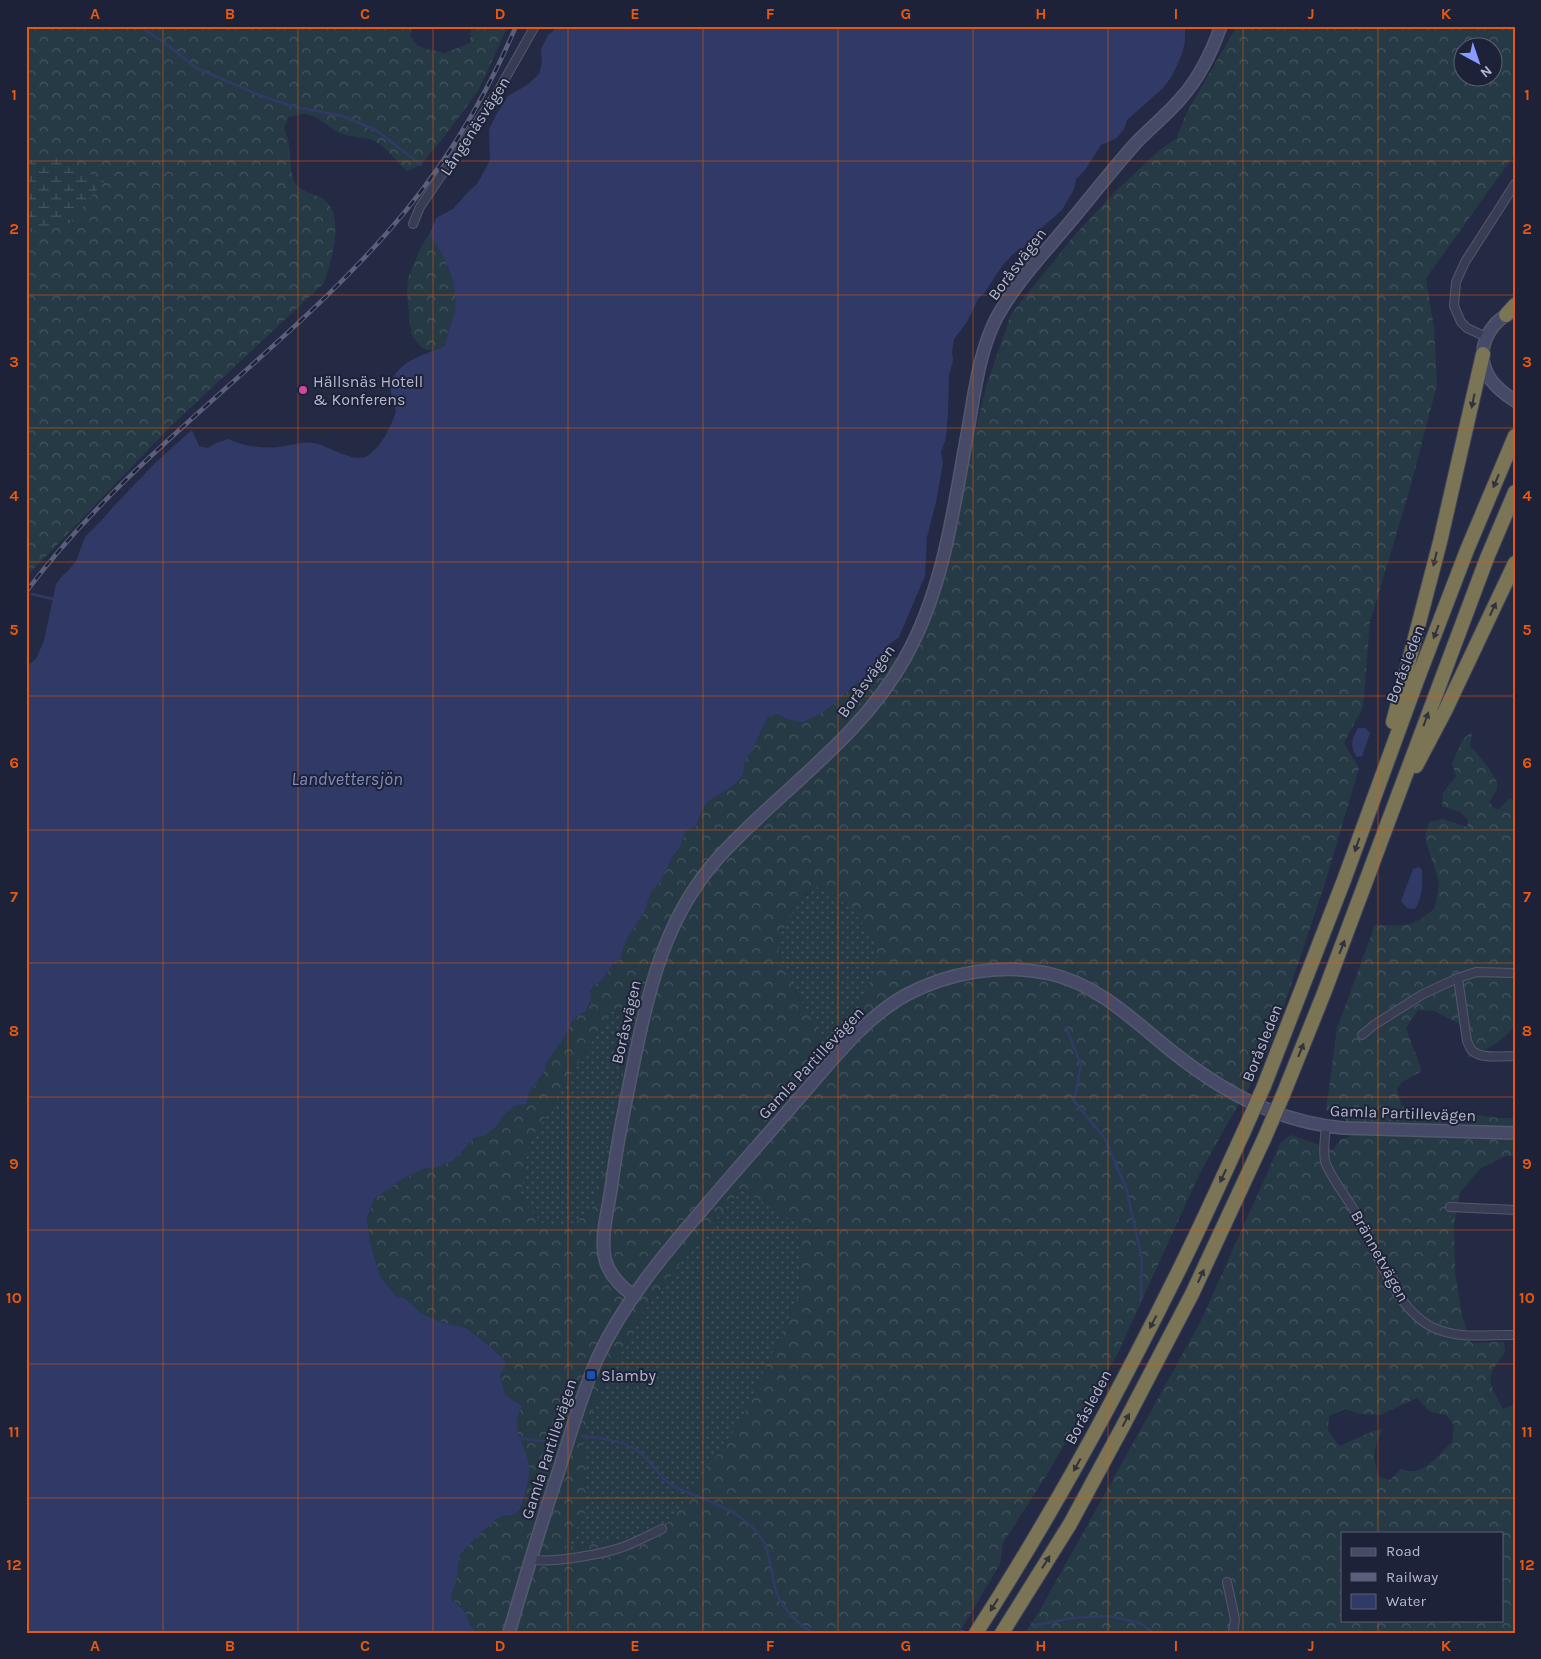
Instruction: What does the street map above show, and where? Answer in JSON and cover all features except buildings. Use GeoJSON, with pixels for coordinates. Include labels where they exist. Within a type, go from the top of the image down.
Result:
{"type":"FeatureCollection","features":[{"type":"Feature","properties":{"kind":"highway"},"geometry":{"type":"LineString","coordinates":[[1373,799],[1440,542],[1483,354]]}},
{"type":"Feature","properties":{"kind":"highway","name":"Boråsleden"},"geometry":{"type":"LineString","coordinates":[[976,1633],[1051,1512],[1104,1416],[1172,1285],[1244,1131],[1264,1086],[1341,889],[1467,550],[1515,436]]}},
{"type":"Feature","properties":{"kind":"highway"},"geometry":{"type":"LineString","coordinates":[[1002,1633],[1070,1524],[1123,1426],[1192,1294],[1264,1139],[1324,993],[1487,558],[1515,492]]}},
{"type":"Feature","properties":{"kind":"highway"},"geometry":{"type":"LineString","coordinates":[[1393,809],[1445,711],[1515,563]]}},
{"type":"Feature","properties":{"kind":"street","name":"Långenäsvägen"},"geometry":{"type":"LineString","coordinates":[[413,224],[420,207],[497,93],[535,26]]}},
{"type":"Feature","properties":{"kind":"street","name":"Boråsvägen"},"geometry":{"type":"LineString","coordinates":[[634,1296],[621,1285],[608,1269],[603,1249],[603,1234],[645,1004],[655,969],[669,935],[685,903],[716,860],[752,823],[848,733],[895,674],[925,618],[940,572],[975,391],[984,352],[996,320],[1035,262],[1060,235],[1110,172],[1185,94],[1204,63],[1222,26]]}},
{"type":"Feature","properties":{"kind":"street"},"geometry":{"type":"LineString","coordinates":[[1486,337],[1467,328],[1461,322],[1454,306],[1456,282],[1464,262],[1515,184]]}},
{"type":"Feature","properties":{"kind":"street"},"geometry":{"type":"LineString","coordinates":[[1512,310],[1496,324],[1486,337],[1483,354],[1484,365],[1496,386],[1515,401]]}},
{"type":"Feature","properties":{"kind":"street","name":"Gamla Partillevägen"},"geometry":{"type":"LineString","coordinates":[[509,1633],[530,1559],[574,1421],[591,1375],[609,1336],[634,1296],[681,1235],[758,1144],[852,1038],[884,1010],[922,987],[967,973],[999,969],[1049,974],[1078,983],[1097,993],[1217,1085],[1260,1107],[1296,1119],[1326,1126],[1389,1130],[1515,1133]]}},
{"type":"Feature","properties":{"kind":"street"},"geometry":{"type":"LineString","coordinates":[[1362,1035],[1374,1025],[1424,994],[1458,978],[1476,972],[1515,973]]}},
{"type":"Feature","properties":{"kind":"street"},"geometry":{"type":"LineString","coordinates":[[1458,978],[1467,1041],[1471,1049],[1474,1053],[1487,1056],[1515,1056]]}},
{"type":"Feature","properties":{"kind":"street","name":"Brännetvägen"},"geometry":{"type":"LineString","coordinates":[[1326,1126],[1324,1153],[1330,1172],[1358,1217],[1399,1295],[1415,1314],[1430,1326],[1458,1336],[1515,1335]]}},
{"type":"Feature","properties":{"kind":"street"},"geometry":{"type":"LineString","coordinates":[[1450,1207],[1515,1210]]}},
{"type":"Feature","properties":{"kind":"street"},"geometry":{"type":"LineString","coordinates":[[530,1559],[538,1561],[557,1560],[622,1548],[662,1529]]}},
{"type":"Feature","properties":{"kind":"street"},"geometry":{"type":"LineString","coordinates":[[1227,1582],[1235,1619],[1233,1633]]}},
{"type":"Feature","properties":{"kind":"green space"},"geometry":{"type":"Polygon","coordinates":[[[26,26],[413,26],[410,36],[417,45],[445,53],[470,43],[471,26],[508,26],[479,89],[421,165],[407,171],[385,148],[372,140],[342,134],[319,119],[309,115],[302,114],[289,117],[284,128],[294,181],[302,189],[323,199],[330,206],[334,215],[335,239],[324,283],[171,426],[26,577],[26,233],[70,223],[57,157],[26,161],[26,26]]]}},
{"type":"Feature","properties":{"kind":"green space"},"geometry":{"type":"Polygon","coordinates":[[[1237,26],[1515,26],[1515,154],[1426,278],[1434,328],[1437,385],[1409,492],[1370,622],[1363,707],[1344,743],[1359,768],[1326,880],[1274,1036],[1254,1079],[1199,1175],[1117,1355],[1046,1476],[1003,1543],[1000,1564],[959,1633],[477,1633],[470,1624],[464,1610],[453,1601],[451,1594],[462,1553],[499,1518],[521,1510],[529,1478],[527,1459],[517,1431],[518,1416],[522,1406],[505,1396],[500,1374],[506,1362],[491,1347],[466,1328],[433,1319],[421,1313],[405,1298],[396,1296],[380,1276],[370,1242],[367,1218],[374,1199],[402,1179],[426,1168],[433,1169],[454,1160],[474,1138],[484,1136],[514,1106],[527,1104],[529,1093],[545,1071],[546,1064],[571,1024],[576,1017],[586,1011],[590,992],[621,957],[627,938],[644,913],[651,892],[660,882],[672,857],[679,849],[686,831],[696,827],[700,814],[708,802],[737,782],[743,770],[743,763],[752,750],[768,717],[777,714],[787,719],[824,712],[877,666],[885,655],[908,661],[937,600],[953,539],[970,453],[986,387],[1011,314],[1074,236],[1115,192],[1157,152],[1176,139],[1187,112],[1237,26]],[[816,887],[806,893],[798,903],[778,939],[777,946],[779,956],[797,995],[817,1023],[820,1039],[811,1050],[815,1062],[860,1017],[862,997],[870,982],[878,957],[873,936],[855,913],[829,890],[816,887]],[[633,1010],[610,1012],[529,1143],[520,1198],[542,1223],[567,1228],[591,1211],[601,1185],[633,1010]],[[741,1189],[691,1249],[644,1311],[604,1383],[582,1436],[586,1462],[585,1513],[566,1547],[622,1540],[671,1521],[740,1422],[800,1294],[798,1224],[741,1189]]]}},
{"type":"Feature","properties":{"kind":"green space"},"geometry":{"type":"Polygon","coordinates":[[[57,157],[104,181],[70,223],[26,233],[26,161],[57,157]]]}},
{"type":"Feature","properties":{"kind":"green space"},"geometry":{"type":"Polygon","coordinates":[[[430,233],[449,271],[454,285],[455,301],[454,314],[445,346],[433,351],[422,348],[412,336],[407,290],[408,278],[421,247],[430,233]]]}},
{"type":"Feature","properties":{"kind":"green space"},"geometry":{"type":"Polygon","coordinates":[[[1472,732],[1470,746],[1486,764],[1497,784],[1497,789],[1489,802],[1495,809],[1499,809],[1510,798],[1515,801],[1515,1025],[1500,1041],[1468,1058],[1466,1027],[1434,1011],[1418,1010],[1406,1028],[1422,1071],[1402,1082],[1397,1089],[1401,1104],[1409,1114],[1462,1113],[1498,1118],[1515,1118],[1515,1156],[1505,1156],[1481,1168],[1460,1192],[1454,1224],[1455,1272],[1462,1315],[1471,1343],[1504,1342],[1505,1352],[1494,1369],[1490,1380],[1503,1409],[1515,1404],[1515,1633],[1025,1633],[1039,1612],[1201,1321],[1281,1142],[1291,1135],[1333,1150],[1341,1139],[1350,1137],[1345,1119],[1326,1110],[1337,1028],[1375,925],[1414,923],[1435,908],[1439,882],[1425,838],[1429,822],[1443,819],[1467,827],[1468,819],[1460,812],[1442,806],[1443,793],[1456,776],[1452,763],[1463,739],[1472,732]],[[1417,1398],[1380,1415],[1360,1414],[1345,1409],[1329,1416],[1328,1431],[1339,1446],[1383,1429],[1377,1442],[1375,1463],[1379,1477],[1390,1480],[1401,1469],[1416,1471],[1423,1468],[1452,1442],[1454,1425],[1446,1415],[1430,1412],[1417,1398]]]}},
{"type":"Feature","properties":{"kind":"green space"},"geometry":{"type":"Polygon","coordinates":[[[816,887],[829,890],[855,913],[873,936],[878,957],[870,982],[862,997],[860,1017],[815,1062],[811,1050],[817,1023],[785,971],[780,959],[778,940],[801,900],[816,887]]]}},
{"type":"Feature","properties":{"kind":"green space"},"geometry":{"type":"Polygon","coordinates":[[[633,1010],[601,1185],[591,1211],[566,1228],[542,1223],[520,1198],[529,1143],[610,1012],[633,1010]]]}},
{"type":"Feature","properties":{"kind":"green space"},"geometry":{"type":"Polygon","coordinates":[[[741,1189],[798,1224],[800,1294],[740,1422],[671,1521],[622,1540],[566,1547],[585,1513],[586,1462],[582,1436],[604,1383],[644,1311],[691,1249],[741,1189]]]}},
{"type":"Feature","properties":{"kind":"water","name":"Landvettersjön"},"geometry":{"type":"Polygon","coordinates":[[[555,26],[1185,26],[1185,41],[1182,54],[1172,76],[1163,88],[1127,120],[1124,129],[1117,138],[1101,145],[1085,170],[1076,179],[1074,189],[1062,210],[1002,266],[985,292],[978,299],[967,322],[954,339],[953,361],[949,375],[946,438],[941,452],[943,463],[927,537],[925,576],[899,637],[886,647],[885,655],[877,666],[824,712],[803,722],[787,719],[777,714],[768,717],[744,763],[744,770],[737,782],[708,802],[700,814],[696,827],[686,831],[679,849],[672,857],[660,882],[651,892],[644,913],[627,938],[621,957],[590,991],[591,999],[586,1011],[576,1017],[571,1024],[546,1064],[545,1071],[529,1093],[527,1104],[514,1106],[502,1117],[496,1127],[484,1136],[474,1138],[454,1160],[433,1169],[426,1168],[402,1179],[374,1199],[367,1218],[370,1242],[380,1276],[396,1296],[405,1298],[421,1313],[448,1324],[466,1328],[491,1347],[506,1362],[500,1374],[505,1395],[522,1406],[517,1424],[528,1458],[529,1478],[520,1510],[499,1518],[462,1553],[455,1585],[451,1594],[453,1601],[464,1610],[470,1624],[477,1633],[26,1633],[26,667],[36,659],[44,641],[56,584],[76,561],[85,537],[156,462],[192,430],[199,446],[208,448],[229,439],[246,445],[266,448],[309,443],[319,444],[355,458],[362,458],[377,448],[389,429],[396,411],[391,396],[391,384],[395,375],[411,361],[445,346],[454,314],[455,293],[452,278],[430,233],[436,218],[453,209],[477,184],[490,160],[489,129],[508,96],[527,85],[539,74],[542,62],[541,49],[555,26]]]}},
{"type":"Feature","properties":{"kind":"water"},"geometry":{"type":"Polygon","coordinates":[[[1358,728],[1365,728],[1370,733],[1362,756],[1357,757],[1353,750],[1352,742],[1358,728]]]}},
{"type":"Feature","properties":{"kind":"water"},"geometry":{"type":"Polygon","coordinates":[[[1419,867],[1422,870],[1422,891],[1415,909],[1407,908],[1401,901],[1413,869],[1419,867]]]}},
{"type":"Feature","properties":{"kind":"waterway"},"geometry":{"type":"LineString","coordinates":[[139,26],[169,46],[196,68],[264,97],[296,107],[342,116],[376,130],[421,165]]}},
{"type":"Feature","properties":{"kind":"waterway"},"geometry":{"type":"LineString","coordinates":[[32,594],[53,599]]}},
{"type":"Feature","properties":{"kind":"waterway"},"geometry":{"type":"LineString","coordinates":[[1066,1027],[1081,1065],[1074,1101],[1105,1139],[1126,1188],[1142,1259],[1141,1298]]}},
{"type":"Feature","properties":{"kind":"waterway"},"geometry":{"type":"LineString","coordinates":[[582,1436],[608,1439],[633,1448],[640,1452],[670,1484],[712,1502],[746,1522],[764,1542],[775,1588],[783,1606],[813,1633]]}},
{"type":"Feature","properties":{"kind":"waterway"},"geometry":{"type":"LineString","coordinates":[[519,1438],[554,1443]]}},
{"type":"Feature","properties":{"kind":"waterway"},"geometry":{"type":"LineString","coordinates":[[1032,1626],[1072,1618],[1108,1616],[1140,1623],[1154,1633]]}},
{"type":"Feature","properties":{"kind":"waterway"},"geometry":{"type":"LineString","coordinates":[[950,1633],[963,1631]]}},
{"type":"Feature","properties":{"kind":"railway"},"geometry":{"type":"LineString","coordinates":[[26,592],[66,542],[110,496],[155,452],[297,324],[343,280],[386,234],[425,186],[460,135],[490,82],[516,26]]}},
{"type":"Feature","properties":{"kind":"place","name":"Hällsnäs Hotell & Konferens"},"geometry":{"type":"Point","coordinates":[303,390]}},
{"type":"Feature","properties":{"kind":"place","name":"Slamby"},"geometry":{"type":"Point","coordinates":[591,1375]}}]}
